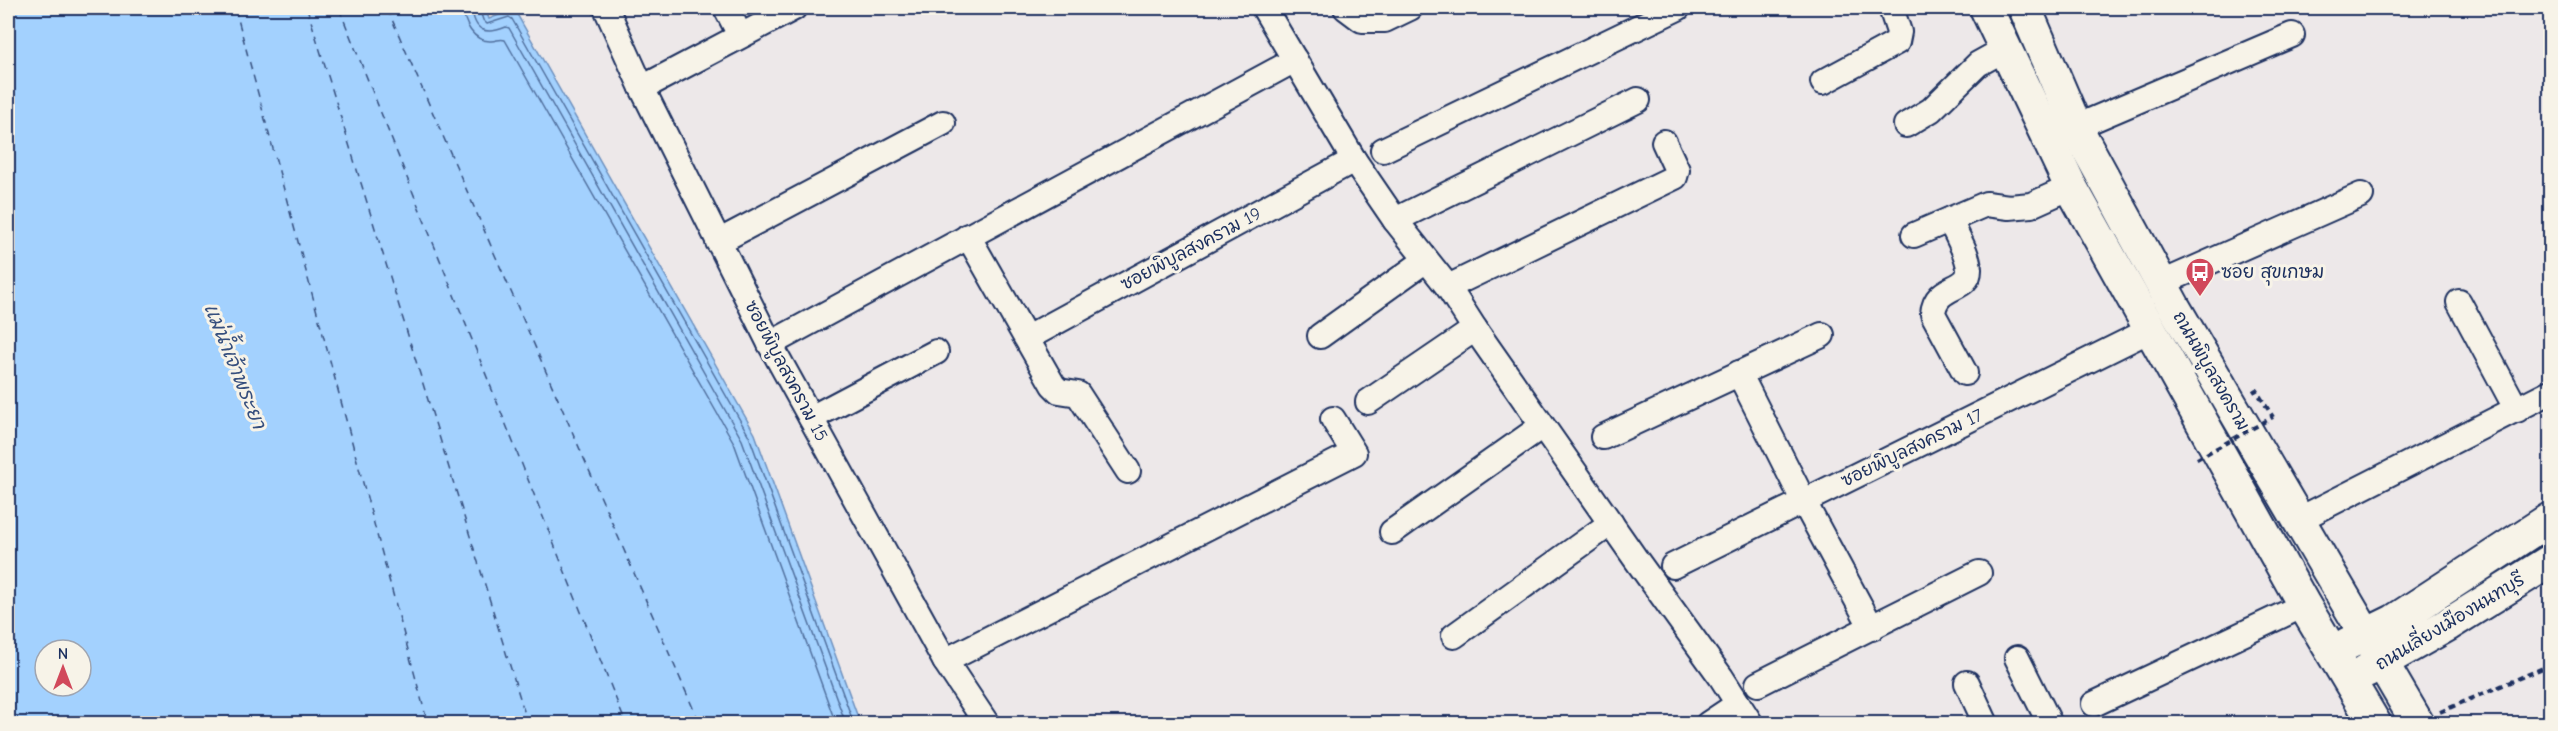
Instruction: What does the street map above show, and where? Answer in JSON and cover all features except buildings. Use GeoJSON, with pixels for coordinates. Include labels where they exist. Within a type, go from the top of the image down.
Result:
{"type":"FeatureCollection","features":[{"type":"Feature","properties":{"kind":"main road","name":"ถนนพิบูลสงคราม"},"geometry":{"type":"LineString","coordinates":[[1986,8],[2072,187],[2304,604],[2374,723]]}},
{"type":"Feature","properties":{"kind":"main road","name":"ถนนพิบูลสงคราม"},"geometry":{"type":"LineString","coordinates":[[2025,8],[2076,127],[2162,283],[2298,520],[2415,717]]}},
{"type":"Feature","properties":{"kind":"main road","name":"ถนนเลี่ยงเมืองนนทบุรี"},"geometry":{"type":"LineString","coordinates":[[2332,652],[2394,621],[2550,519]]}},
{"type":"Feature","properties":{"kind":"main road","name":"ถนนเลี่ยงเมืองนนทบุรี"},"geometry":{"type":"LineString","coordinates":[[2349,681],[2459,618],[2550,561]]}},
{"type":"Feature","properties":{"kind":"street","name":"ซอยพิบูลสงคราม 15"},"geometry":{"type":"LineString","coordinates":[[606,8],[642,88],[770,344],[945,661],[987,723]]}},
{"type":"Feature","properties":{"kind":"street"},"geometry":{"type":"LineString","coordinates":[[726,8],[740,35]]}},
{"type":"Feature","properties":{"kind":"street"},"geometry":{"type":"LineString","coordinates":[[642,88],[794,8]]}},
{"type":"Feature","properties":{"kind":"street"},"geometry":{"type":"LineString","coordinates":[[1264,8],[1354,160],[1395,220],[1448,287],[1542,426],[1745,714],[1708,723]]}},
{"type":"Feature","properties":{"kind":"street"},"geometry":{"type":"LineString","coordinates":[[1346,8],[1362,20],[1385,20],[1410,8]]}},
{"type":"Feature","properties":{"kind":"street"},"geometry":{"type":"LineString","coordinates":[[1383,150],[1678,8]]}},
{"type":"Feature","properties":{"kind":"street"},"geometry":{"type":"LineString","coordinates":[[1822,82],[1897,42],[1899,32],[1891,8]]}},
{"type":"Feature","properties":{"kind":"street"},"geometry":{"type":"LineString","coordinates":[[2076,127],[2292,35]]}},
{"type":"Feature","properties":{"kind":"street"},"geometry":{"type":"LineString","coordinates":[[1906,125],[1931,110],[1978,64],[2005,49]]}},
{"type":"Feature","properties":{"kind":"street"},"geometry":{"type":"LineString","coordinates":[[770,344],[1295,60]]}},
{"type":"Feature","properties":{"kind":"street"},"geometry":{"type":"LineString","coordinates":[[1395,220],[1638,100]]}},
{"type":"Feature","properties":{"kind":"street"},"geometry":{"type":"LineString","coordinates":[[718,242],[943,123]]}},
{"type":"Feature","properties":{"kind":"street"},"geometry":{"type":"LineString","coordinates":[[1448,287],[1675,177],[1677,170],[1664,142]]}},
{"type":"Feature","properties":{"kind":"street","name":"ซอยพิบูลสงคราม 19"},"geometry":{"type":"LineString","coordinates":[[1027,338],[1354,160]]}},
{"type":"Feature","properties":{"kind":"street"},"geometry":{"type":"LineString","coordinates":[[1914,235],[1986,204],[2008,207],[2031,205],[2072,187]]}},
{"type":"Feature","properties":{"kind":"street"},"geometry":{"type":"LineString","coordinates":[[2162,283],[2361,195]]}},
{"type":"Feature","properties":{"kind":"street"},"geometry":{"type":"LineString","coordinates":[[1950,220],[1968,262],[1969,273],[1965,281],[1942,293],[1934,303],[1933,314],[1965,373]]}},
{"type":"Feature","properties":{"kind":"street"},"geometry":{"type":"LineString","coordinates":[[968,236],[1053,385],[1059,391],[1078,394],[1128,471]]}},
{"type":"Feature","properties":{"kind":"street"},"geometry":{"type":"LineString","coordinates":[[1320,336],[1426,260]]}},
{"type":"Feature","properties":{"kind":"street"},"geometry":{"type":"LineString","coordinates":[[2459,302],[2517,410]]}},
{"type":"Feature","properties":{"kind":"street"},"geometry":{"type":"LineString","coordinates":[[1368,402],[1475,329]]}},
{"type":"Feature","properties":{"kind":"street","name":"ซอยพิบูลสงคราม 17"},"geometry":{"type":"LineString","coordinates":[[1673,566],[2150,330]]}},
{"type":"Feature","properties":{"kind":"street"},"geometry":{"type":"LineString","coordinates":[[1603,437],[1822,335]]}},
{"type":"Feature","properties":{"kind":"street"},"geometry":{"type":"LineString","coordinates":[[811,418],[936,352]]}},
{"type":"Feature","properties":{"kind":"street"},"geometry":{"type":"LineString","coordinates":[[1739,373],[1804,502],[1872,628]]}},
{"type":"Feature","properties":{"kind":"street"},"geometry":{"type":"LineString","coordinates":[[2298,520],[2550,392]]}},
{"type":"Feature","properties":{"kind":"street"},"geometry":{"type":"LineString","coordinates":[[945,661],[1354,453],[1333,419]]}},
{"type":"Feature","properties":{"kind":"street"},"geometry":{"type":"LineString","coordinates":[[1392,532],[1542,426]]}},
{"type":"Feature","properties":{"kind":"street"},"geometry":{"type":"LineString","coordinates":[[1454,636],[1611,523]]}},
{"type":"Feature","properties":{"kind":"street"},"geometry":{"type":"LineString","coordinates":[[1758,684],[1979,573]]}},
{"type":"Feature","properties":{"kind":"street"},"geometry":{"type":"LineString","coordinates":[[2094,704],[2304,604]]}},
{"type":"Feature","properties":{"kind":"street"},"geometry":{"type":"LineString","coordinates":[[2017,658],[2050,723]]}},
{"type":"Feature","properties":{"kind":"street"},"geometry":{"type":"LineString","coordinates":[[1967,683],[1986,723]]}},
{"type":"Feature","properties":{"kind":"street"},"geometry":{"type":"LineString","coordinates":[[2374,723],[2415,717]]}},
{"type":"Feature","properties":{"kind":"path"},"geometry":{"type":"LineString","coordinates":[[2197,459],[2272,417],[2256,390]]}},
{"type":"Feature","properties":{"kind":"path"},"geometry":{"type":"LineString","coordinates":[[2415,717],[2550,665]]}},
{"type":"Feature","properties":{"kind":"water","name":"แม่น้ำเจ้าพระยา"},"geometry":{"type":"Polygon","coordinates":[[[8,8],[485,8],[489,19],[514,9],[755,434],[860,723],[8,723],[8,8]]]}},
{"type":"Feature","properties":{"kind":"ferry route"},"geometry":{"type":"LineString","coordinates":[[235,8],[428,724]]}},
{"type":"Feature","properties":{"kind":"ferry route"},"geometry":{"type":"LineString","coordinates":[[307,8],[528,724]]}},
{"type":"Feature","properties":{"kind":"ferry route"},"geometry":{"type":"LineString","coordinates":[[339,8],[626,724]]}},
{"type":"Feature","properties":{"kind":"ferry route"},"geometry":{"type":"LineString","coordinates":[[387,8],[700,724]]}},
{"type":"Feature","properties":{"kind":"place","name":"ซอย สุขเกษม"},"geometry":{"type":"Point","coordinates":[2200,298]}}]}
